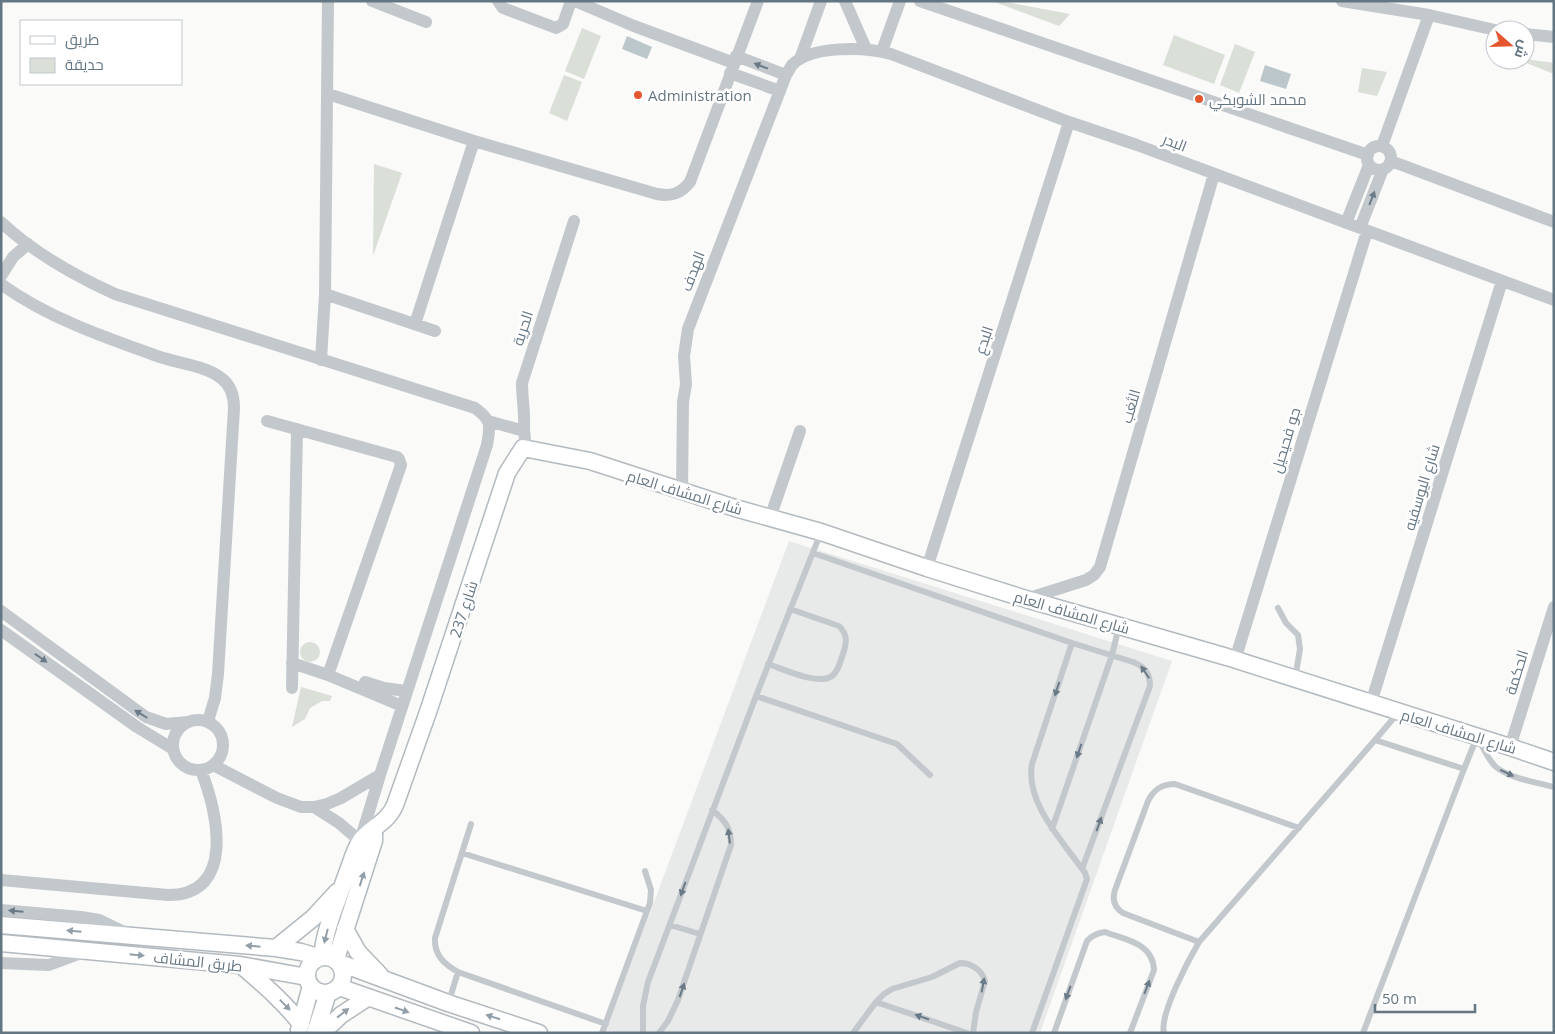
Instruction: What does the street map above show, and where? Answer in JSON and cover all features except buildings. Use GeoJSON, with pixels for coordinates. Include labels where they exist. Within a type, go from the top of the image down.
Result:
{"type":"FeatureCollection","features":[{"type":"Feature","properties":{"kind":"street"},"geometry":{"type":"LineString","coordinates":[[320,360],[325,294],[328,1]]}},
{"type":"Feature","properties":{"kind":"street"},"geometry":{"type":"LineString","coordinates":[[372,1],[426,22]]}},
{"type":"Feature","properties":{"kind":"street"},"geometry":{"type":"LineString","coordinates":[[498,1],[503,8],[556,28],[563,24],[571,1]]}},
{"type":"Feature","properties":{"kind":"street"},"geometry":{"type":"LineString","coordinates":[[576,1],[634,26],[734,64],[786,75],[800,59],[821,1]]}},
{"type":"Feature","properties":{"kind":"street"},"geometry":{"type":"LineString","coordinates":[[328,94],[474,141],[657,194],[672,195],[686,188],[690,182],[758,1]]}},
{"type":"Feature","properties":{"kind":"street"},"geometry":{"type":"LineString","coordinates":[[845,1],[866,48]]}},
{"type":"Feature","properties":{"kind":"street"},"geometry":{"type":"LineString","coordinates":[[882,51],[900,1]]}},
{"type":"Feature","properties":{"kind":"street"},"geometry":{"type":"LineString","coordinates":[[920,1],[1369,160],[1376,169],[1387,165],[1554,222]]}},
{"type":"Feature","properties":{"kind":"street"},"geometry":{"type":"LineString","coordinates":[[1342,1],[1485,28]]}},
{"type":"Feature","properties":{"kind":"street"},"geometry":{"type":"LineString","coordinates":[[1382,146],[1429,16]]}},
{"type":"Feature","properties":{"kind":"street"},"geometry":{"type":"LineString","coordinates":[[1535,35],[1554,37]]}},
{"type":"Feature","properties":{"kind":"street","name":"البدر"},"geometry":{"type":"LineString","coordinates":[[800,59],[834,50],[866,48],[882,51],[1069,122],[1137,145],[1554,300]]}},
{"type":"Feature","properties":{"kind":"street"},"geometry":{"type":"LineString","coordinates":[[734,64],[780,91]]}},
{"type":"Feature","properties":{"kind":"street","name":"الهدف"},"geometry":{"type":"LineString","coordinates":[[682,490],[683,402],[686,384],[684,356],[688,329],[786,75]]}},
{"type":"Feature","properties":{"kind":"street","name":"البدع"},"geometry":{"type":"LineString","coordinates":[[927,568],[1069,122]]}},
{"type":"Feature","properties":{"kind":"street"},"geometry":{"type":"LineString","coordinates":[[414,324],[474,141]]}},
{"type":"Feature","properties":{"kind":"street"},"geometry":{"type":"LineString","coordinates":[[1346,223],[1374,147],[1382,146],[1389,152],[1387,165]]}},
{"type":"Feature","properties":{"kind":"street","name":"جو فحيحيل"},"geometry":{"type":"LineString","coordinates":[[1235,660],[1364,229],[1387,165]]}},
{"type":"Feature","properties":{"kind":"street","name":"الثغب"},"geometry":{"type":"LineString","coordinates":[[1026,599],[1086,580],[1094,575],[1100,567],[1214,174]]}},
{"type":"Feature","properties":{"kind":"street","name":"الحرية"},"geometry":{"type":"LineString","coordinates":[[523,448],[526,443],[522,391],[524,375],[574,221]]}},
{"type":"Feature","properties":{"kind":"street"},"geometry":{"type":"LineString","coordinates":[[1,222],[58,266],[115,294],[475,408],[486,416],[490,427],[487,445],[406,691],[360,841],[348,829],[314,807]]}},
{"type":"Feature","properties":{"kind":"street"},"geometry":{"type":"LineString","coordinates":[[1,276],[13,257],[28,244]]}},
{"type":"Feature","properties":{"kind":"street","name":"شارع اليوسفيه"},"geometry":{"type":"LineString","coordinates":[[1371,703],[1502,281]]}},
{"type":"Feature","properties":{"kind":"street"},"geometry":{"type":"LineString","coordinates":[[1,284],[24,299],[68,321],[161,357],[215,374],[222,379],[232,392],[234,408],[219,662],[217,686],[208,722]]}},
{"type":"Feature","properties":{"kind":"street"},"geometry":{"type":"LineString","coordinates":[[325,294],[436,331]]}},
{"type":"Feature","properties":{"kind":"street"},"geometry":{"type":"LineString","coordinates":[[268,421],[397,457],[401,462],[329,671]]}},
{"type":"Feature","properties":{"kind":"street"},"geometry":{"type":"LineString","coordinates":[[488,421],[524,431]]}},
{"type":"Feature","properties":{"kind":"street"},"geometry":{"type":"LineString","coordinates":[[292,688],[297,429]]}},
{"type":"Feature","properties":{"kind":"street"},"geometry":{"type":"LineString","coordinates":[[770,518],[800,431]]}},
{"type":"Feature","properties":{"kind":"street","name":"شارع المشاف العام"},"geometry":{"type":"LineString","coordinates":[[523,448],[590,461],[770,518],[821,532],[1026,599],[1235,660],[1478,736],[1554,762]]}},
{"type":"Feature","properties":{"kind":"street","name":"شارع 237"},"geometry":{"type":"LineString","coordinates":[[329,959],[327,929],[356,850],[360,841],[367,834],[390,816],[395,805],[426,719],[507,473],[523,448]]}},
{"type":"Feature","properties":{"kind":"street","name":"الحكمة"},"geometry":{"type":"LineString","coordinates":[[1510,747],[1554,607]]}},
{"type":"Feature","properties":{"kind":"street"},"geometry":{"type":"LineString","coordinates":[[1,612],[146,718],[166,724],[188,722]]}},
{"type":"Feature","properties":{"kind":"street"},"geometry":{"type":"LineString","coordinates":[[1,630],[137,727],[173,749]]}},
{"type":"Feature","properties":{"kind":"street"},"geometry":{"type":"LineString","coordinates":[[292,663],[329,671],[384,688],[406,691]]}},
{"type":"Feature","properties":{"kind":"street"},"geometry":{"type":"LineString","coordinates":[[329,671],[402,706]]}},
{"type":"Feature","properties":{"kind":"street"},"geometry":{"type":"LineString","coordinates":[[195,720],[208,722],[219,730],[223,742],[221,755],[213,765],[201,770],[194,770],[183,765],[175,755],[173,749],[174,736],[182,725],[188,722],[195,720]]}},
{"type":"Feature","properties":{"kind":"street"},"geometry":{"type":"LineString","coordinates":[[213,765],[301,807],[327,804],[380,775]]}},
{"type":"Feature","properties":{"kind":"street"},"geometry":{"type":"LineString","coordinates":[[1,880],[168,895],[192,892],[203,885],[215,863],[216,833],[214,812],[201,770]]}},
{"type":"Feature","properties":{"kind":"street"},"geometry":{"type":"LineString","coordinates":[[299,1028],[309,982],[307,972],[311,963],[329,959],[345,929],[374,841],[374,830]]}},
{"type":"Feature","properties":{"kind":"street"},"geometry":{"type":"LineString","coordinates":[[276,948],[314,918],[344,882]]}},
{"type":"Feature","properties":{"kind":"street","name":"طريق المشاف"},"geometry":{"type":"LineString","coordinates":[[1,910],[90,918],[110,925],[130,936]]}},
{"type":"Feature","properties":{"kind":"street","name":"طريق المشاف"},"geometry":{"type":"LineString","coordinates":[[1,925],[276,948],[301,952],[329,959],[448,1003],[539,1033]]}},
{"type":"Feature","properties":{"kind":"street"},"geometry":{"type":"LineString","coordinates":[[345,929],[366,962],[386,980]]}},
{"type":"Feature","properties":{"kind":"street","name":"طريق المشاف"},"geometry":{"type":"LineString","coordinates":[[1,943],[240,965],[309,982]]}},
{"type":"Feature","properties":{"kind":"street","name":"طريق المشاف"},"geometry":{"type":"LineString","coordinates":[[1,963],[49,965],[89,950]]}},
{"type":"Feature","properties":{"kind":"street"},"geometry":{"type":"LineString","coordinates":[[315,1033],[334,990],[344,975],[329,959]]}},
{"type":"Feature","properties":{"kind":"street"},"geometry":{"type":"LineString","coordinates":[[240,965],[271,990],[289,1009],[299,1028]]}},
{"type":"Feature","properties":{"kind":"street"},"geometry":{"type":"LineString","coordinates":[[309,982],[319,992],[334,990],[367,998],[471,1033]]}},
{"type":"Feature","properties":{"kind":"street"},"geometry":{"type":"LineString","coordinates":[[322,1033],[341,1015],[367,998]]}},
{"type":"Feature","properties":{"kind":"lane"},"geometry":{"type":"LineString","coordinates":[[643,1033],[644,995],[712,810],[821,532]]}},
{"type":"Feature","properties":{"kind":"lane"},"geometry":{"type":"LineString","coordinates":[[812,553],[1141,665],[1147,671],[1150,678],[1150,686],[1082,869]]}},
{"type":"Feature","properties":{"kind":"lane"},"geometry":{"type":"LineString","coordinates":[[1278,608],[1286,623],[1298,635],[1300,649],[1295,679]]}},
{"type":"Feature","properties":{"kind":"lane"},"geometry":{"type":"LineString","coordinates":[[768,664],[819,680],[832,677],[839,665],[846,642],[843,631],[838,626],[790,609]]}},
{"type":"Feature","properties":{"kind":"lane"},"geometry":{"type":"LineString","coordinates":[[1052,829],[1112,655],[1119,625]]}},
{"type":"Feature","properties":{"kind":"lane"},"geometry":{"type":"LineString","coordinates":[[1032,1033],[1087,879],[1082,869],[1052,829],[1034,795],[1031,780],[1031,771],[1072,643]]}},
{"type":"Feature","properties":{"kind":"lane"},"geometry":{"type":"LineString","coordinates":[[756,696],[897,744],[930,775]]}},
{"type":"Feature","properties":{"kind":"lane"},"geometry":{"type":"LineString","coordinates":[[1164,1033],[1163,1025],[1178,983],[1199,942],[1399,712]]}},
{"type":"Feature","properties":{"kind":"lane"},"geometry":{"type":"LineString","coordinates":[[1363,1033],[1478,736]]}},
{"type":"Feature","properties":{"kind":"lane"},"geometry":{"type":"LineString","coordinates":[[1478,736],[1487,756],[1496,767],[1513,776],[1554,787]]}},
{"type":"Feature","properties":{"kind":"lane"},"geometry":{"type":"LineString","coordinates":[[1375,740],[1464,769]]}},
{"type":"Feature","properties":{"kind":"lane"},"geometry":{"type":"LineString","coordinates":[[1199,942],[1122,913],[1118,910],[1114,900],[1115,890],[1151,794],[1161,786],[1175,784],[1299,828]]}},
{"type":"Feature","properties":{"kind":"lane"},"geometry":{"type":"LineString","coordinates":[[659,1033],[678,1000],[730,845],[731,836],[728,826],[723,818],[712,810]]}},
{"type":"Feature","properties":{"kind":"lane"},"geometry":{"type":"LineString","coordinates":[[471,824],[437,931],[435,946],[440,959],[458,972],[606,1024]]}},
{"type":"Feature","properties":{"kind":"lane"},"geometry":{"type":"LineString","coordinates":[[462,853],[647,911]]}},
{"type":"Feature","properties":{"kind":"lane"},"geometry":{"type":"LineString","coordinates":[[602,1033],[650,903],[651,890],[645,870]]}},
{"type":"Feature","properties":{"kind":"lane"},"geometry":{"type":"LineString","coordinates":[[670,925],[700,934]]}},
{"type":"Feature","properties":{"kind":"lane"},"geometry":{"type":"LineString","coordinates":[[1054,1033],[1087,941],[1091,936],[1105,932],[1144,947],[1154,962],[1154,970],[1130,1033]]}},
{"type":"Feature","properties":{"kind":"lane"},"geometry":{"type":"LineString","coordinates":[[853,1033],[876,1002],[892,989],[928,979],[960,963],[970,964],[983,974],[985,981],[976,1012],[973,1033]]}},
{"type":"Feature","properties":{"kind":"lane"},"geometry":{"type":"LineString","coordinates":[[448,1003],[458,972]]}},
{"type":"Feature","properties":{"kind":"lane"},"geometry":{"type":"LineString","coordinates":[[876,1002],[967,1033]]}},
{"type":"Feature","properties":{"kind":"shaded area"},"geometry":{"type":"Polygon","coordinates":[[[627,36],[652,47],[647,59],[622,49],[627,36]]]}},
{"type":"Feature","properties":{"kind":"shaded area"},"geometry":{"type":"Polygon","coordinates":[[[1265,65],[1291,74],[1286,89],[1260,81],[1265,65]]]}},
{"type":"Feature","properties":{"kind":"shaded area"},"geometry":{"type":"Polygon","coordinates":[[[789,541],[1172,661],[1040,1033],[605,1033],[789,541]]]}},
{"type":"Feature","properties":{"kind":"green space"},"geometry":{"type":"Polygon","coordinates":[[[992,1],[1000,1],[1070,14],[1059,26],[992,1]]]}},
{"type":"Feature","properties":{"kind":"green space"},"geometry":{"type":"Polygon","coordinates":[[[582,28],[601,36],[584,79],[565,71],[582,28]]]}},
{"type":"Feature","properties":{"kind":"green space"},"geometry":{"type":"Polygon","coordinates":[[[1174,35],[1225,55],[1214,84],[1163,65],[1174,35]]]}},
{"type":"Feature","properties":{"kind":"green space"},"geometry":{"type":"Polygon","coordinates":[[[1235,44],[1255,52],[1239,93],[1220,85],[1235,44]]]}},
{"type":"Feature","properties":{"kind":"green space"},"geometry":{"type":"Polygon","coordinates":[[[1535,60],[1554,63],[1554,74],[1535,66],[1535,60]]]}},
{"type":"Feature","properties":{"kind":"green space"},"geometry":{"type":"Polygon","coordinates":[[[1362,68],[1387,72],[1377,96],[1358,92],[1362,68]]]}},
{"type":"Feature","properties":{"kind":"green space"},"geometry":{"type":"Polygon","coordinates":[[[564,75],[582,82],[567,121],[549,113],[564,75]]]}},
{"type":"Feature","properties":{"kind":"green space"},"geometry":{"type":"Polygon","coordinates":[[[374,164],[402,173],[373,256],[374,164]]]}},
{"type":"Feature","properties":{"kind":"green space"},"geometry":{"type":"Polygon","coordinates":[[[310,642],[317,645],[320,652],[317,659],[310,662],[303,659],[300,652],[303,645],[310,642]]]}},
{"type":"Feature","properties":{"kind":"green space"},"geometry":{"type":"Polygon","coordinates":[[[301,687],[332,696],[330,701],[322,701],[310,708],[305,719],[292,727],[301,687]]]}},
{"type":"Feature","properties":{"kind":"place","name":"Administration"},"geometry":{"type":"Point","coordinates":[638,95]}},
{"type":"Feature","properties":{"kind":"place","name":"محمد الشوبكي"},"geometry":{"type":"Point","coordinates":[1199,99]}}]}
